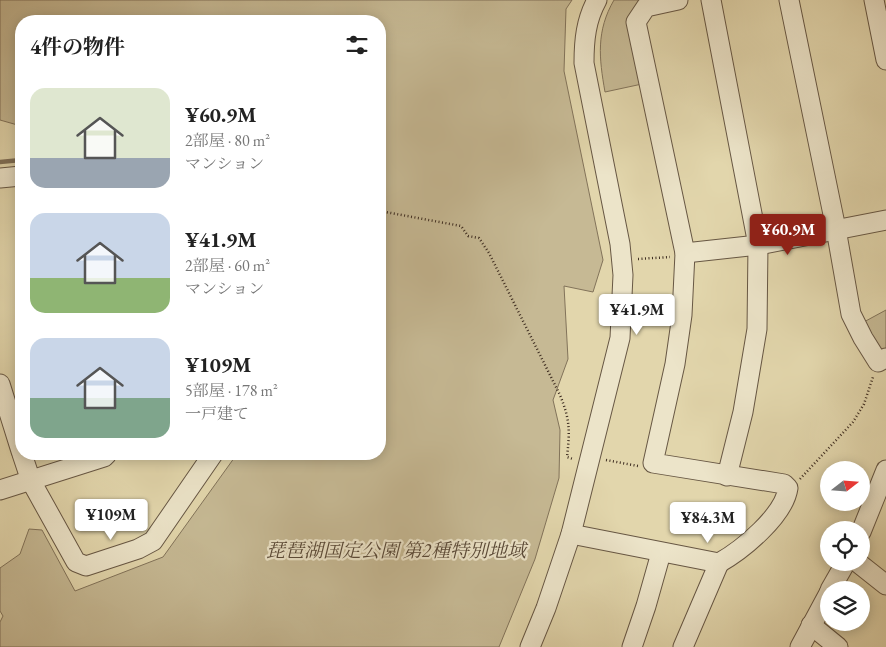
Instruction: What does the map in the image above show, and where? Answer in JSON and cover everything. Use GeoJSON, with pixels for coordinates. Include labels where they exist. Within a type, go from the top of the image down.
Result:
{"type":"FeatureCollection","features":[{"type":"Feature","properties":{"kind":"street"},"geometry":{"type":"LineString","coordinates":[[530,647],[546,608],[571,534],[620,338],[623,275],[620,244],[584,62],[584,36],[596,0]]}},
{"type":"Feature","properties":{"kind":"street"},"geometry":{"type":"LineString","coordinates":[[678,0],[646,7],[636,22],[685,255],[682,314],[674,364],[653,462],[727,476],[784,484],[788,488],[782,505],[761,531],[738,552],[719,563],[684,647]]}},
{"type":"Feature","properties":{"kind":"street"},"geometry":{"type":"LineString","coordinates":[[712,0],[758,244],[757,329],[743,412],[727,476]]}},
{"type":"Feature","properties":{"kind":"street"},"geometry":{"type":"LineString","coordinates":[[789,0],[836,230],[851,314],[863,338],[882,360]]}},
{"type":"Feature","properties":{"kind":"street"},"geometry":{"type":"LineString","coordinates":[[874,0],[886,60]]}},
{"type":"Feature","properties":{"kind":"street"},"geometry":{"type":"LineString","coordinates":[[0,178],[15,177]]}},
{"type":"Feature","properties":{"kind":"street"},"geometry":{"type":"LineString","coordinates":[[685,255],[758,244],[886,220]]}},
{"type":"Feature","properties":{"kind":"street"},"geometry":{"type":"LineString","coordinates":[[0,384],[15,430]]}},
{"type":"Feature","properties":{"kind":"street"},"geometry":{"type":"LineString","coordinates":[[24,460],[31,481],[76,562],[86,566],[138,549],[153,541],[210,460]]}},
{"type":"Feature","properties":{"kind":"street"},"geometry":{"type":"LineString","coordinates":[[0,490],[95,460]]}},
{"type":"Feature","properties":{"kind":"street"},"geometry":{"type":"LineString","coordinates":[[866,521],[884,480]]}},
{"type":"Feature","properties":{"kind":"street"},"geometry":{"type":"LineString","coordinates":[[571,534],[719,563]]}},
{"type":"Feature","properties":{"kind":"street"},"geometry":{"type":"LineString","coordinates":[[632,647],[662,553]]}},
{"type":"Feature","properties":{"kind":"street"},"geometry":{"type":"LineString","coordinates":[[868,571],[886,585]]}},
{"type":"Feature","properties":{"kind":"street"},"geometry":{"type":"LineString","coordinates":[[800,647],[820,609]]}},
{"type":"Feature","properties":{"kind":"street"},"geometry":{"type":"LineString","coordinates":[[811,625],[838,647]]}},
{"type":"Feature","properties":{"kind":"path"},"geometry":{"type":"LineString","coordinates":[[386,212],[462,226],[468,236],[479,238],[489,253],[560,395],[568,416],[569,438],[566,457],[577,460]]}},
{"type":"Feature","properties":{"kind":"path"},"geometry":{"type":"LineString","coordinates":[[634,259],[685,255]]}},
{"type":"Feature","properties":{"kind":"path"},"geometry":{"type":"LineString","coordinates":[[788,488],[808,472],[853,422],[864,404],[882,360]]}},
{"type":"Feature","properties":{"kind":"path"},"geometry":{"type":"LineString","coordinates":[[602,459],[642,467],[653,462]]}},
{"type":"Feature","properties":{"kind":"green space","name":"琵琶湖国定公園 第2種特別地域"},"geometry":{"type":"Polygon","coordinates":[[[0,0],[572,0],[566,9],[564,71],[603,260],[593,292],[564,286],[568,359],[553,400],[560,430],[559,478],[535,559],[499,647],[0,647],[0,622],[3,616],[0,611],[0,568],[20,554],[29,529],[42,530],[75,591],[163,557],[233,460],[386,460],[386,15],[15,15],[15,124],[0,120],[0,0]]]}},
{"type":"Feature","properties":{"kind":"green space"},"geometry":{"type":"Polygon","coordinates":[[[614,0],[640,0],[627,18],[642,84],[605,92],[600,45],[604,23],[614,0]]]}},
{"type":"Feature","properties":{"kind":"green space"},"geometry":{"type":"Polygon","coordinates":[[[886,310],[886,349],[881,354],[862,323],[886,310]]]}},
{"type":"Feature","properties":{"kind":"waterway"},"geometry":{"type":"LineString","coordinates":[[0,162],[15,161]]}}]}
